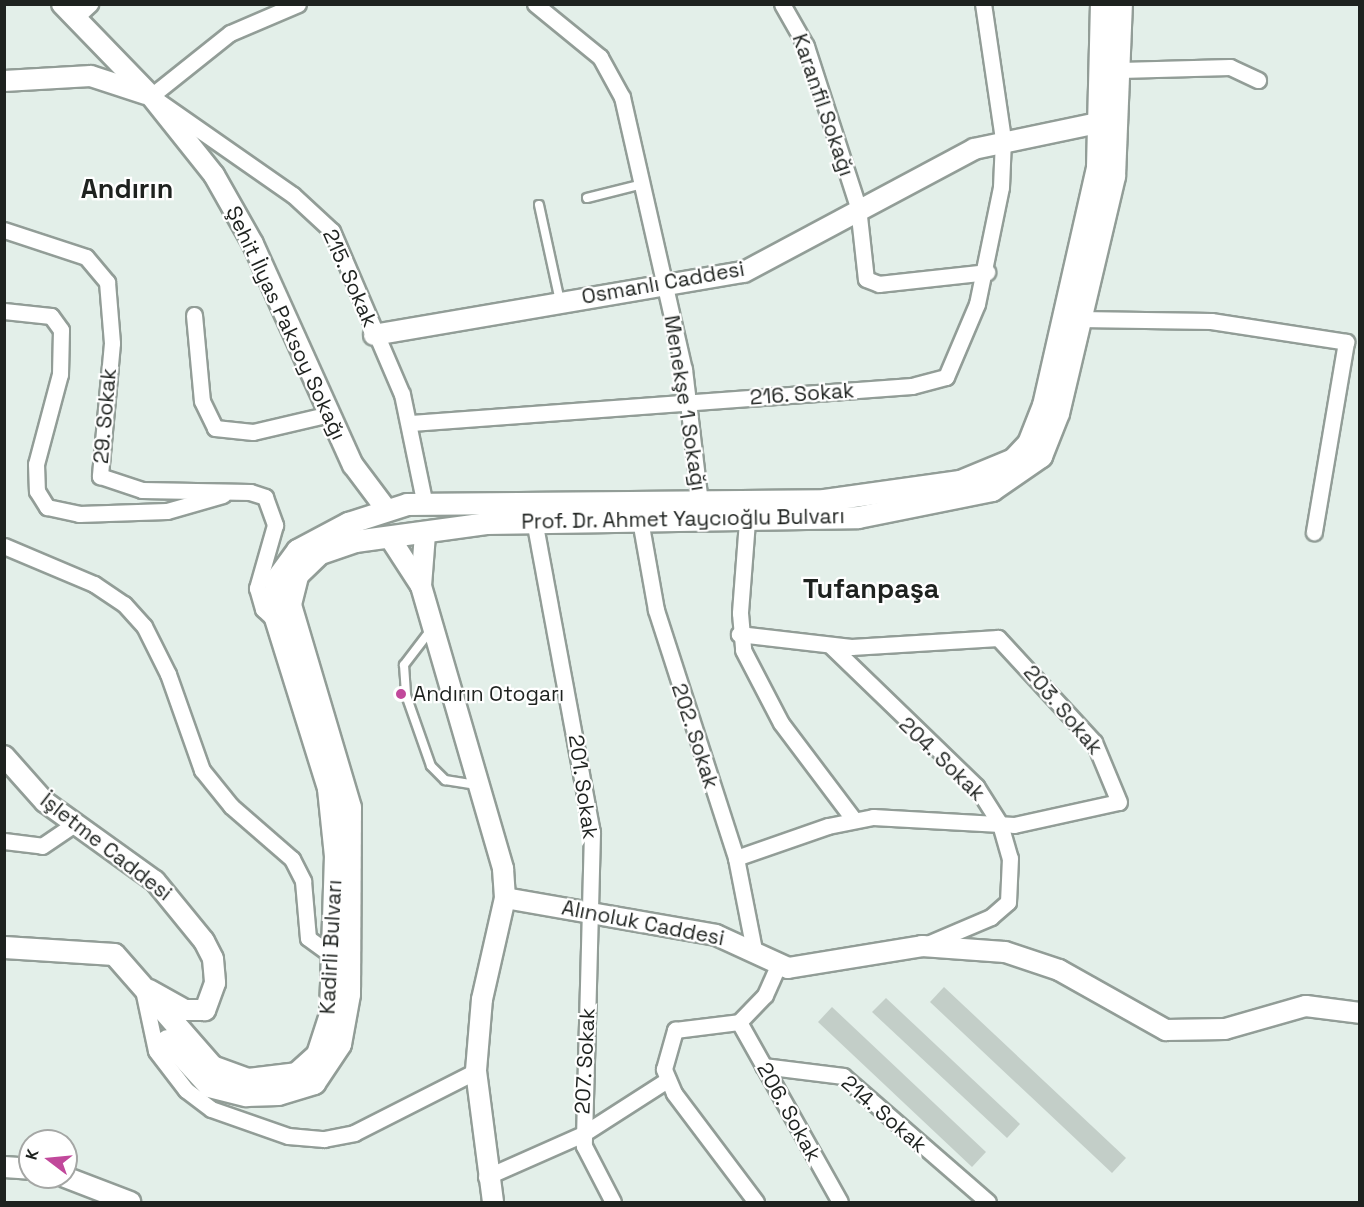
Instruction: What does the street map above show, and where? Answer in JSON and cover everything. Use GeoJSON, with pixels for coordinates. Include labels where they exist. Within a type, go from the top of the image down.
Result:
{"type":"FeatureCollection","features":[{"type":"Feature","properties":{"kind":"main road","name":"Prof. Dr. Ahmet Yaycıoğlu Bulvarı"},"geometry":{"type":"LineString","coordinates":[[425,534],[534,520],[640,520],[701,510],[809,501],[930,487],[987,473],[1021,451],[1043,405],[1102,122],[1101,4]]}},
{"type":"Feature","properties":{"kind":"main road","name":"Prof. Dr. Ahmet Yaycıoğlu Bulvarı"},"geometry":{"type":"LineString","coordinates":[[425,505],[701,510],[747,521],[883,513],[948,503],[1010,482],[1047,447],[1114,176],[1121,4]]}},
{"type":"Feature","properties":{"kind":"main road","name":"Kadirli Bulvarı"},"geometry":{"type":"LineString","coordinates":[[142,985],[212,1066],[240,1078],[274,1078],[304,1068],[323,1041],[333,956],[331,800],[275,620],[276,579],[297,549],[386,510],[425,505]]}},
{"type":"Feature","properties":{"kind":"main road"},"geometry":{"type":"LineString","coordinates":[[425,505],[425,534]]}},
{"type":"Feature","properties":{"kind":"main road"},"geometry":{"type":"LineString","coordinates":[[386,510],[390,538]]}},
{"type":"Feature","properties":{"kind":"main road","name":"Kadirli Bulvarı"},"geometry":{"type":"LineString","coordinates":[[142,985],[167,1040],[190,1071],[218,1091],[261,1095],[292,1090],[321,1077],[335,1056],[349,994],[350,807],[297,634],[291,593],[304,566],[320,553],[390,538],[425,534]]}},
{"type":"Feature","properties":{"kind":"main road"},"geometry":{"type":"LineString","coordinates":[[4,947],[114,954],[142,985]]}},
{"type":"Feature","properties":{"kind":"street"},"geometry":{"type":"LineString","coordinates":[[69,11],[90,4]]}},
{"type":"Feature","properties":{"kind":"street"},"geometry":{"type":"LineString","coordinates":[[4,81],[91,76],[151,96],[230,33],[298,4]]}},
{"type":"Feature","properties":{"kind":"street","name":"Menekşe 1 Sokağı"},"geometry":{"type":"LineString","coordinates":[[535,4],[609,68],[628,117],[666,283],[690,402],[701,510]]}},
{"type":"Feature","properties":{"kind":"street","name":"Karanfil Sokağı"},"geometry":{"type":"LineString","coordinates":[[782,4],[806,46],[858,207],[863,272],[872,283],[987,272]]}},
{"type":"Feature","properties":{"kind":"street","name":"216. Sokak"},"geometry":{"type":"LineString","coordinates":[[411,423],[939,381],[966,334],[987,272],[1003,139],[983,4]]}},
{"type":"Feature","properties":{"kind":"street","name":"Şehit İlyas Paksoy Sokağı"},"geometry":{"type":"LineString","coordinates":[[69,11],[151,96],[195,148],[239,216],[359,477],[386,510]]}},
{"type":"Feature","properties":{"kind":"street"},"geometry":{"type":"LineString","coordinates":[[1120,70],[1230,67],[1258,80]]}},
{"type":"Feature","properties":{"kind":"street","name":"215. Sokak"},"geometry":{"type":"LineString","coordinates":[[151,96],[324,221],[411,423],[425,505]]}},
{"type":"Feature","properties":{"kind":"street","name":"Osmanlı Caddesi"},"geometry":{"type":"LineString","coordinates":[[374,335],[560,301],[744,272],[858,207],[1003,139],[1102,122]]}},
{"type":"Feature","properties":{"kind":"street","name":"29. Sokak"},"geometry":{"type":"LineString","coordinates":[[4,230],[86,257],[107,282],[112,343],[100,476],[142,490],[229,493],[266,498],[275,517],[257,588],[263,609],[275,620]]}},
{"type":"Feature","properties":{"kind":"street"},"geometry":{"type":"LineString","coordinates":[[4,311],[51,316],[61,330],[60,374],[36,464],[37,491],[47,507],[79,514],[167,511],[229,493]]}},
{"type":"Feature","properties":{"kind":"street"},"geometry":{"type":"LineString","coordinates":[[194,315],[202,400],[215,428],[227,434],[253,432],[330,414]]}},
{"type":"Feature","properties":{"kind":"street"},"geometry":{"type":"LineString","coordinates":[[1079,319],[1211,321],[1346,342],[1314,532]]}},
{"type":"Feature","properties":{"kind":"street","name":"201. Sokak"},"geometry":{"type":"LineString","coordinates":[[534,520],[589,802],[591,913]]}},
{"type":"Feature","properties":{"kind":"street","name":"202. Sokak"},"geometry":{"type":"LineString","coordinates":[[640,520],[662,630],[736,858],[754,950]]}},
{"type":"Feature","properties":{"kind":"street"},"geometry":{"type":"LineString","coordinates":[[747,521],[739,634],[749,666],[781,723],[854,820]]}},
{"type":"Feature","properties":{"kind":"street"},"geometry":{"type":"LineString","coordinates":[[421,586],[425,534]]}},
{"type":"Feature","properties":{"kind":"street"},"geometry":{"type":"LineString","coordinates":[[390,538],[421,586],[480,786],[505,898],[482,999],[477,1071],[486,1177],[493,1203]]}},
{"type":"Feature","properties":{"kind":"street"},"geometry":{"type":"LineString","coordinates":[[4,546],[94,584],[144,626],[168,674],[202,770],[231,806],[292,859],[303,881],[308,938],[333,956]]}},
{"type":"Feature","properties":{"kind":"street","name":"203. Sokak"},"geometry":{"type":"LineString","coordinates":[[736,858],[854,820],[894,816],[1000,824],[1051,819],[1119,802],[1105,758],[1047,686],[990,635],[906,645],[831,646],[739,634]]}},
{"type":"Feature","properties":{"kind":"street","name":"204. Sokak"},"geometry":{"type":"LineString","coordinates":[[831,646],[976,786],[1000,824],[1010,858],[1008,902],[991,917],[922,946]]}},
{"type":"Feature","properties":{"kind":"street","name":"İşletme Caddesi"},"geometry":{"type":"LineString","coordinates":[[4,756],[45,801],[167,892],[188,915],[213,959],[214,995],[201,1011],[185,1010],[142,985]]}},
{"type":"Feature","properties":{"kind":"street"},"geometry":{"type":"LineString","coordinates":[[4,841],[42,846],[76,823]]}},
{"type":"Feature","properties":{"kind":"street","name":"Alınoluk Caddesi"},"geometry":{"type":"LineString","coordinates":[[505,898],[717,935],[754,950],[778,966]]}},
{"type":"Feature","properties":{"kind":"street","name":"207. Sokak"},"geometry":{"type":"LineString","coordinates":[[591,913],[583,1134],[588,1159],[613,1203]]}},
{"type":"Feature","properties":{"kind":"street"},"geometry":{"type":"LineString","coordinates":[[756,1203],[667,1080],[665,1055],[675,1030],[739,1022],[765,995],[778,966],[817,967],[922,946],[980,948],[1045,964],[1166,1030],[1225,1029],[1306,1006],[1359,1014]]}},
{"type":"Feature","properties":{"kind":"street"},"geometry":{"type":"LineString","coordinates":[[142,985],[156,1051],[186,1089],[211,1109],[288,1136],[324,1139],[354,1133],[477,1071]]}},
{"type":"Feature","properties":{"kind":"street","name":"206. Sokak"},"geometry":{"type":"LineString","coordinates":[[739,1022],[840,1203]]}},
{"type":"Feature","properties":{"kind":"street","name":"214. Sokak"},"geometry":{"type":"LineString","coordinates":[[763,1066],[843,1076],[988,1203]]}},
{"type":"Feature","properties":{"kind":"street"},"geometry":{"type":"LineString","coordinates":[[486,1177],[583,1134],[667,1080]]}},
{"type":"Feature","properties":{"kind":"street"},"geometry":{"type":"LineString","coordinates":[[78,1182],[130,1203]]}},
{"type":"Feature","properties":{"kind":"lane"},"geometry":{"type":"LineString","coordinates":[[587,198],[644,184]]}},
{"type":"Feature","properties":{"kind":"lane"},"geometry":{"type":"LineString","coordinates":[[539,206],[560,301]]}},
{"type":"Feature","properties":{"kind":"lane"},"geometry":{"type":"LineString","coordinates":[[433,627],[404,666],[406,695],[431,766],[445,780],[480,786]]}},
{"type":"Feature","properties":{"kind":"building"},"geometry":{"type":"Polygon","coordinates":[[[944,987],[1126,1158],[1112,1173],[930,1002],[944,987]]]}},
{"type":"Feature","properties":{"kind":"building"},"geometry":{"type":"Polygon","coordinates":[[[886,998],[1020,1124],[1007,1138],[872,1012],[886,998]]]}},
{"type":"Feature","properties":{"kind":"building"},"geometry":{"type":"Polygon","coordinates":[[[832,1007],[986,1152],[972,1167],[818,1022],[832,1007]]]}},
{"type":"Feature","properties":{"kind":"place","name":"Andırın Otogarı"},"geometry":{"type":"Point","coordinates":[401,694]}},
{"type":"Feature","properties":{"kind":"district","name":"Andırın"},"geometry":{"type":"Point","coordinates":[127,189]}},
{"type":"Feature","properties":{"kind":"district","name":"Tufanpaşa"},"geometry":{"type":"Point","coordinates":[871,589]}}]}
